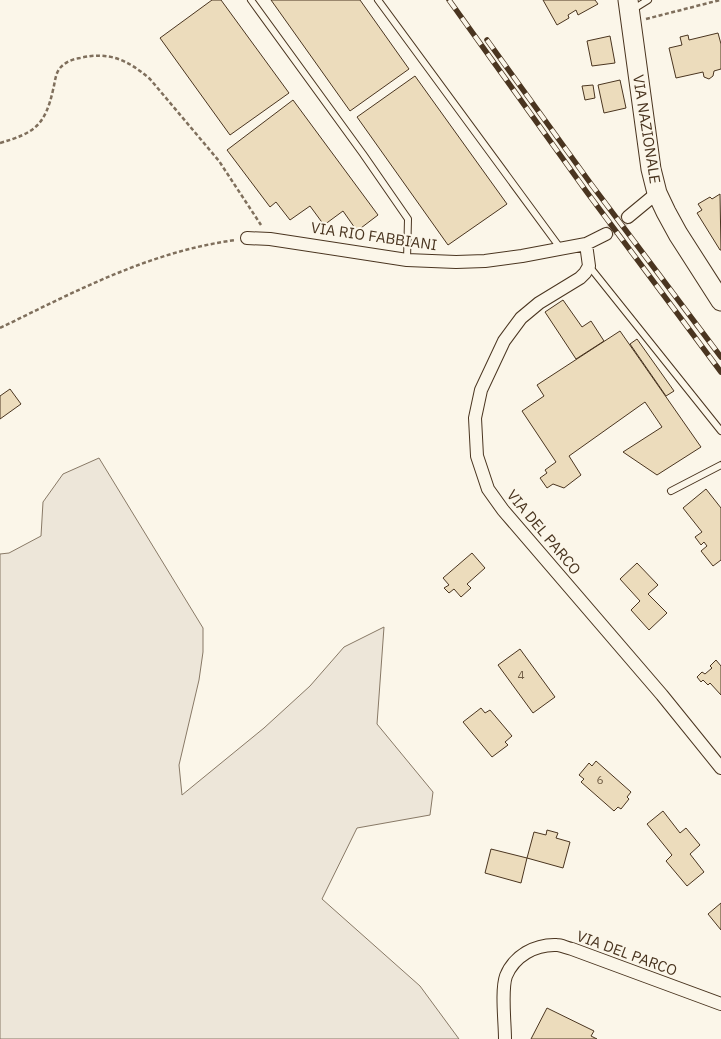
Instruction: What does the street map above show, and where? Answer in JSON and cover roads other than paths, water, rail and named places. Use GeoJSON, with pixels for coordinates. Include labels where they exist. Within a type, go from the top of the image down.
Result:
{"type":"FeatureCollection","features":[{"type":"Feature","properties":{"kind":"main road","name":"VIA NAZIONALE"},"geometry":{"type":"LineString","coordinates":[[629,11],[651,169],[657,193],[678,234],[721,301]]}},
{"type":"Feature","properties":{"kind":"street"},"geometry":{"type":"LineString","coordinates":[[628,218],[657,193]]}},
{"type":"Feature","properties":{"kind":"street"},"geometry":{"type":"LineString","coordinates":[[589,266],[586,244],[606,234]]}},
{"type":"Feature","properties":{"kind":"street","name":"VIA RIO FABBIANI"},"geometry":{"type":"LineString","coordinates":[[247,238],[270,238],[407,260],[447,262],[485,261],[586,244]]}},
{"type":"Feature","properties":{"kind":"street","name":"VIA DEL PARCO"},"geometry":{"type":"LineString","coordinates":[[589,266],[580,278],[525,314],[500,347],[477,403],[475,439],[482,474],[488,489],[503,510],[668,702],[721,768]]}},
{"type":"Feature","properties":{"kind":"street","name":"VIA DEL PARCO"},"geometry":{"type":"LineString","coordinates":[[505,1039],[504,1000],[506,977],[518,957],[539,947],[557,945],[572,949],[721,1004]]}},
{"type":"Feature","properties":{"kind":"lane"},"geometry":{"type":"LineString","coordinates":[[251,0],[408,219],[407,260]]}},
{"type":"Feature","properties":{"kind":"lane"},"geometry":{"type":"LineString","coordinates":[[378,0],[561,248]]}},
{"type":"Feature","properties":{"kind":"lane"},"geometry":{"type":"LineString","coordinates":[[629,11],[648,0]]}},
{"type":"Feature","properties":{"kind":"lane"},"geometry":{"type":"LineString","coordinates":[[589,266],[721,431]]}},
{"type":"Feature","properties":{"kind":"lane"},"geometry":{"type":"LineString","coordinates":[[671,491],[721,465]]}},
{"type":"Feature","properties":{"kind":"tunnel"},"geometry":{"type":"LineString","coordinates":[[606,234],[628,217]]}},
{"type":"Feature","properties":{"kind":"railway"},"geometry":{"type":"LineString","coordinates":[[449,0],[586,191],[721,372]]}},
{"type":"Feature","properties":{"kind":"railway"},"geometry":{"type":"LineString","coordinates":[[487,40],[591,184],[721,357]]}}]}
